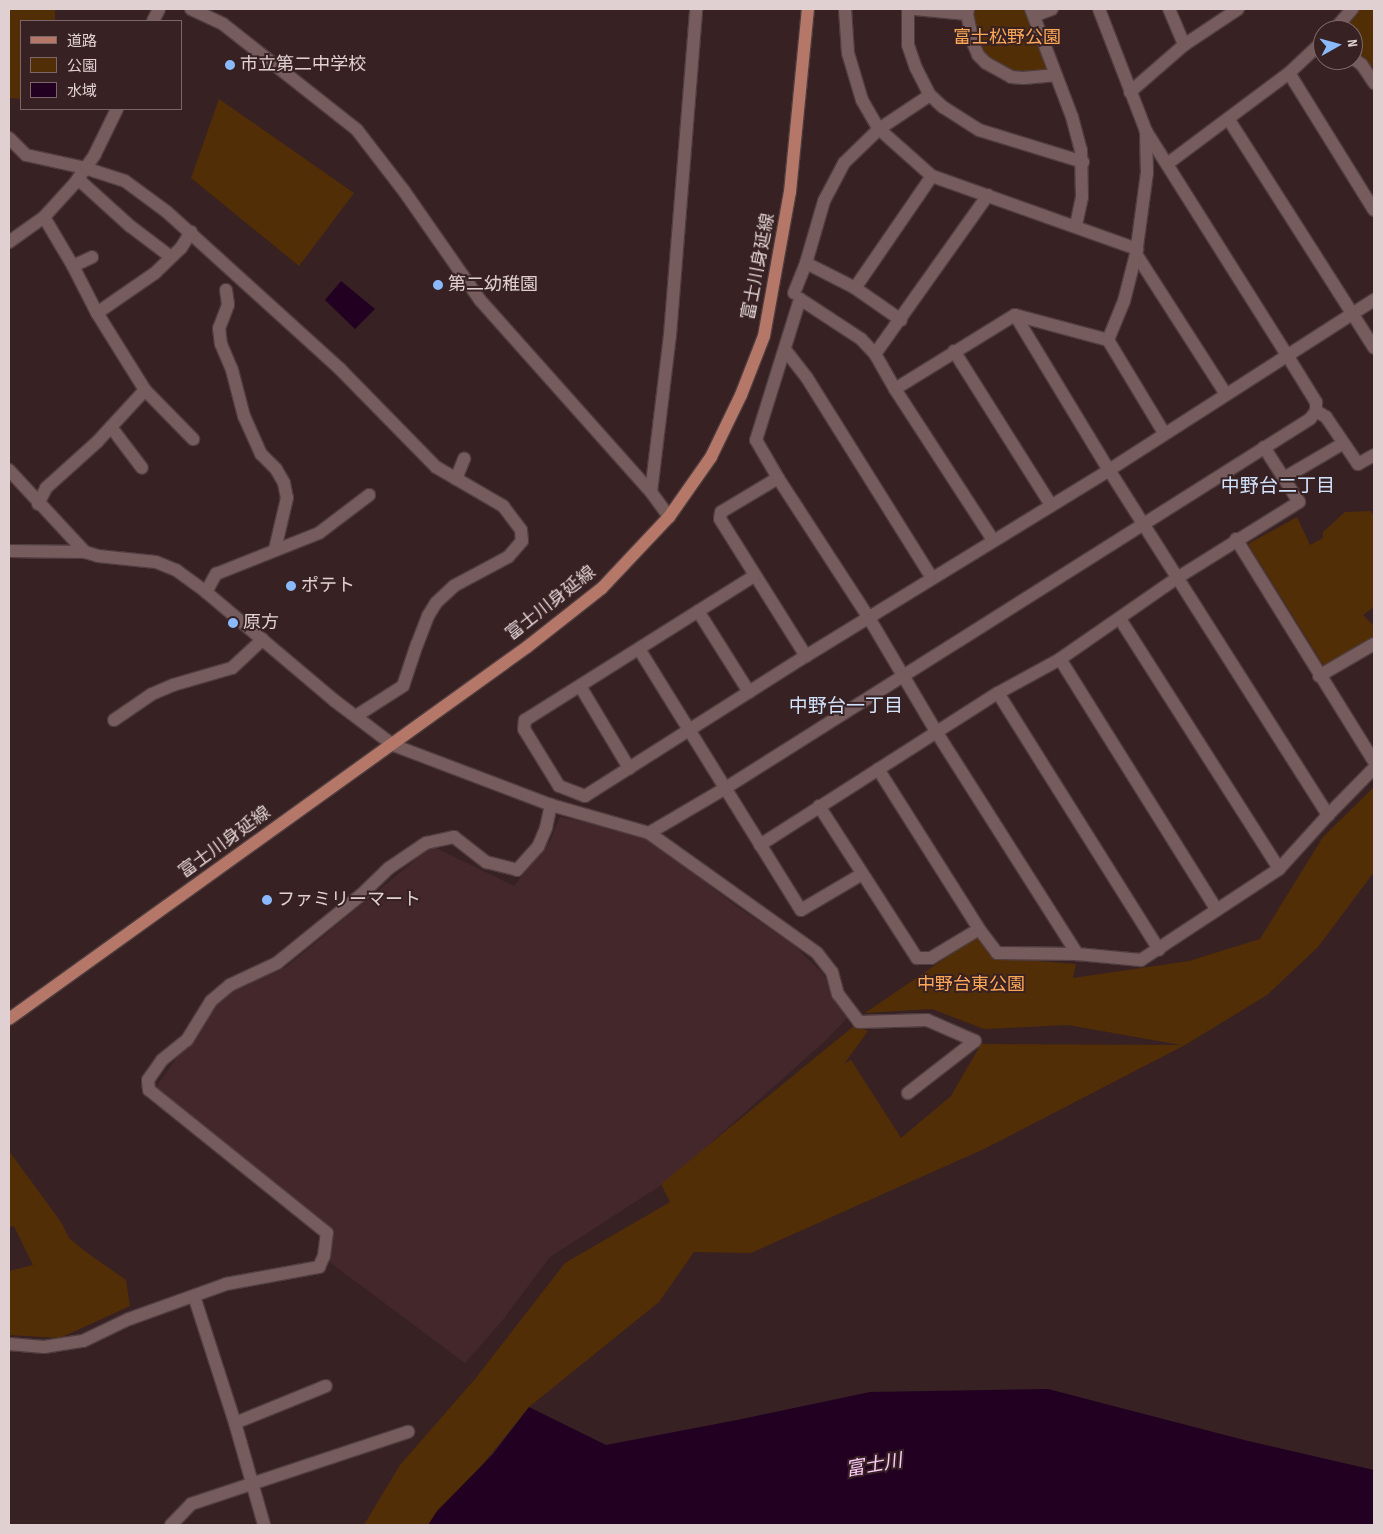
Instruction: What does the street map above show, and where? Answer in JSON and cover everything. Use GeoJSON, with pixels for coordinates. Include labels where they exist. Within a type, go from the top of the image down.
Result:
{"type":"FeatureCollection","features":[{"type":"Feature","properties":{"kind":"main road","name":"富士川身延線"},"geometry":{"type":"LineString","coordinates":[[9,1019],[527,647],[602,588],[669,517],[711,457],[742,395],[764,336],[790,192],[808,9]]}},
{"type":"Feature","properties":{"kind":"street"},"geometry":{"type":"LineString","coordinates":[[191,9],[222,24],[357,130],[404,191],[480,300],[651,492],[669,517]]}},
{"type":"Feature","properties":{"kind":"street"},"geometry":{"type":"LineString","coordinates":[[651,492],[670,335],[696,9]]}},
{"type":"Feature","properties":{"kind":"street"},"geometry":{"type":"LineString","coordinates":[[845,9],[848,53],[854,79],[862,100],[880,129],[932,176],[1076,225],[1137,251],[1226,394]]}},
{"type":"Feature","properties":{"kind":"street"},"geometry":{"type":"LineString","coordinates":[[908,9],[908,45],[916,68],[930,95],[943,107],[979,130],[1082,162]]}},
{"type":"Feature","properties":{"kind":"street"},"geometry":{"type":"LineString","coordinates":[[915,9],[968,12],[973,43],[978,55],[986,63],[1011,77],[1023,78],[1055,75]]}},
{"type":"Feature","properties":{"kind":"street"},"geometry":{"type":"LineString","coordinates":[[1052,9],[1032,12],[1072,118],[1082,162],[1082,197],[1076,225]]}},
{"type":"Feature","properties":{"kind":"street"},"geometry":{"type":"LineString","coordinates":[[649,833],[724,789],[1142,523],[1310,419],[1316,411],[1316,402],[1288,355],[1146,131],[1099,9]]}},
{"type":"Feature","properties":{"kind":"street"},"geometry":{"type":"LineString","coordinates":[[1169,9],[1184,45]]}},
{"type":"Feature","properties":{"kind":"street"},"geometry":{"type":"LineString","coordinates":[[1130,92],[1184,45],[1238,9]]}},
{"type":"Feature","properties":{"kind":"street"},"geometry":{"type":"LineString","coordinates":[[1343,20],[1352,9]]}},
{"type":"Feature","properties":{"kind":"street"},"geometry":{"type":"LineString","coordinates":[[1167,164],[1229,120],[1289,73],[1313,50]]}},
{"type":"Feature","properties":{"kind":"street"},"geometry":{"type":"LineString","coordinates":[[1363,66],[1374,83]]}},
{"type":"Feature","properties":{"kind":"street"},"geometry":{"type":"LineString","coordinates":[[1289,73],[1374,210]]}},
{"type":"Feature","properties":{"kind":"street"},"geometry":{"type":"LineString","coordinates":[[794,293],[806,263],[824,201],[844,163],[880,129],[930,95]]}},
{"type":"Feature","properties":{"kind":"street"},"geometry":{"type":"LineString","coordinates":[[9,242],[44,217],[82,173],[96,154],[117,110]]}},
{"type":"Feature","properties":{"kind":"street"},"geometry":{"type":"LineString","coordinates":[[1229,120],[1374,348]]}},
{"type":"Feature","properties":{"kind":"street"},"geometry":{"type":"LineString","coordinates":[[1108,340],[1124,300],[1137,251],[1146,173],[1146,131]]}},
{"type":"Feature","properties":{"kind":"street"},"geometry":{"type":"LineString","coordinates":[[9,138],[26,155],[82,173],[125,181],[191,232],[340,369],[436,467],[503,506],[521,530],[522,541],[508,557],[454,586],[436,603],[416,644],[403,686],[356,716]]}},
{"type":"Feature","properties":{"kind":"street"},"geometry":{"type":"LineString","coordinates":[[82,173],[130,226],[171,258]]}},
{"type":"Feature","properties":{"kind":"street"},"geometry":{"type":"LineString","coordinates":[[856,288],[932,176]]}},
{"type":"Feature","properties":{"kind":"street"},"geometry":{"type":"LineString","coordinates":[[875,354],[988,195]]}},
{"type":"Feature","properties":{"kind":"street"},"geometry":{"type":"LineString","coordinates":[[44,217],[73,266],[97,313],[145,390],[193,439]]}},
{"type":"Feature","properties":{"kind":"street"},"geometry":{"type":"LineString","coordinates":[[97,313],[155,272],[181,248],[191,232]]}},
{"type":"Feature","properties":{"kind":"street"},"geometry":{"type":"LineString","coordinates":[[73,266],[92,257]]}},
{"type":"Feature","properties":{"kind":"street"},"geometry":{"type":"LineString","coordinates":[[806,263],[856,288],[901,320]]}},
{"type":"Feature","properties":{"kind":"street"},"geometry":{"type":"LineString","coordinates":[[226,290],[228,305],[219,328],[221,344],[232,370],[244,416],[261,454],[276,469],[284,483],[287,498],[275,549]]}},
{"type":"Feature","properties":{"kind":"street"},"geometry":{"type":"LineString","coordinates":[[993,540],[895,389],[875,354],[861,339],[800,299],[786,351],[756,440],[778,478],[869,618],[938,733],[1077,954]]}},
{"type":"Feature","properties":{"kind":"street"},"geometry":{"type":"LineString","coordinates":[[754,576],[525,720],[524,729],[559,786],[585,796],[806,656],[1109,470],[1374,300]]}},
{"type":"Feature","properties":{"kind":"street"},"geometry":{"type":"LineString","coordinates":[[1015,315],[1142,523],[1328,815]]}},
{"type":"Feature","properties":{"kind":"street"},"geometry":{"type":"LineString","coordinates":[[895,389],[1015,315],[1108,340],[1164,433]]}},
{"type":"Feature","properties":{"kind":"street"},"geometry":{"type":"LineString","coordinates":[[786,351],[807,378],[932,578]]}},
{"type":"Feature","properties":{"kind":"street"},"geometry":{"type":"LineString","coordinates":[[954,351],[1050,505]]}},
{"type":"Feature","properties":{"kind":"street"},"geometry":{"type":"LineString","coordinates":[[38,504],[46,488],[111,427],[145,390]]}},
{"type":"Feature","properties":{"kind":"street"},"geometry":{"type":"LineString","coordinates":[[1316,411],[1326,417],[1358,464],[1374,455]]}},
{"type":"Feature","properties":{"kind":"street"},"geometry":{"type":"LineString","coordinates":[[111,427],[142,468]]}},
{"type":"Feature","properties":{"kind":"street"},"geometry":{"type":"LineString","coordinates":[[1284,478],[1344,443]]}},
{"type":"Feature","properties":{"kind":"street"},"geometry":{"type":"LineString","coordinates":[[760,845],[998,693],[1060,659],[1236,539],[1299,502],[1264,447]]}},
{"type":"Feature","properties":{"kind":"street"},"geometry":{"type":"LineString","coordinates":[[456,479],[464,460]]}},
{"type":"Feature","properties":{"kind":"street"},"geometry":{"type":"LineString","coordinates":[[9,470],[38,504],[85,552]]}},
{"type":"Feature","properties":{"kind":"street"},"geometry":{"type":"LineString","coordinates":[[778,478],[721,512],[720,519],[754,576],[806,656]]}},
{"type":"Feature","properties":{"kind":"street"},"geometry":{"type":"LineString","coordinates":[[206,592],[216,574],[319,533],[369,495]]}},
{"type":"Feature","properties":{"kind":"street"},"geometry":{"type":"LineString","coordinates":[[1236,539],[1319,676],[1374,762]]}},
{"type":"Feature","properties":{"kind":"street"},"geometry":{"type":"LineString","coordinates":[[9,550],[85,552],[98,556],[156,562],[176,570],[206,592],[356,716],[393,744],[550,805],[649,833],[817,953],[832,972],[838,994],[859,1022],[927,1020],[975,1041],[908,1093]]}},
{"type":"Feature","properties":{"kind":"street"},"geometry":{"type":"LineString","coordinates":[[698,611],[749,692]]}},
{"type":"Feature","properties":{"kind":"street"},"geometry":{"type":"LineString","coordinates":[[1120,619],[1280,869]]}},
{"type":"Feature","properties":{"kind":"street"},"geometry":{"type":"LineString","coordinates":[[114,720],[152,694],[173,685],[232,668],[263,639]]}},
{"type":"Feature","properties":{"kind":"street"},"geometry":{"type":"LineString","coordinates":[[1319,676],[1374,644]]}},
{"type":"Feature","properties":{"kind":"street"},"geometry":{"type":"LineString","coordinates":[[639,649],[724,789],[801,910],[862,874]]}},
{"type":"Feature","properties":{"kind":"street"},"geometry":{"type":"LineString","coordinates":[[1060,659],[1217,910]]}},
{"type":"Feature","properties":{"kind":"street"},"geometry":{"type":"LineString","coordinates":[[580,686],[629,768]]}},
{"type":"Feature","properties":{"kind":"street"},"geometry":{"type":"LineString","coordinates":[[998,693],[1159,950]]}},
{"type":"Feature","properties":{"kind":"street"},"geometry":{"type":"LineString","coordinates":[[878,769],[979,928],[997,952],[1077,954],[1140,960],[1159,950],[1280,869],[1328,815],[1374,768]]}},
{"type":"Feature","properties":{"kind":"street"},"geometry":{"type":"LineString","coordinates":[[9,1344],[44,1348],[83,1341],[129,1319],[226,1284],[319,1267],[324,1256],[327,1233],[149,1090],[148,1080],[157,1067],[187,1040],[211,1000],[230,985],[276,963],[361,895],[389,868],[426,843],[454,837],[486,862],[503,868],[517,870],[538,847],[546,828],[550,805]]}},
{"type":"Feature","properties":{"kind":"street"},"geometry":{"type":"LineString","coordinates":[[819,806],[917,958],[931,958],[979,928]]}},
{"type":"Feature","properties":{"kind":"street"},"geometry":{"type":"LineString","coordinates":[[194,1296],[235,1423],[264,1525]]}},
{"type":"Feature","properties":{"kind":"street"},"geometry":{"type":"LineString","coordinates":[[235,1423],[326,1386]]}},
{"type":"Feature","properties":{"kind":"street"},"geometry":{"type":"LineString","coordinates":[[171,1525],[191,1504],[408,1432]]}},
{"type":"Feature","properties":{"kind":"shaded area"},"geometry":{"type":"Polygon","coordinates":[[[560,817],[641,834],[735,905],[795,946],[825,976],[849,1016],[826,1040],[669,1180],[550,1257],[502,1321],[465,1363],[328,1261],[334,1230],[155,1088],[223,995],[286,967],[432,846],[514,886],[550,841],[560,817]]]}},
{"type":"Feature","properties":{"kind":"green space"},"geometry":{"type":"Polygon","coordinates":[[[9,9],[55,9],[55,20],[20,20],[20,99],[9,98],[9,9]]]}},
{"type":"Feature","properties":{"kind":"green space","name":"富士松野公園"},"geometry":{"type":"Polygon","coordinates":[[[973,9],[1026,9],[1049,70],[1024,74],[1003,70],[985,58],[974,35],[973,9]]]}},
{"type":"Feature","properties":{"kind":"green space"},"geometry":{"type":"Polygon","coordinates":[[[1360,9],[1374,9],[1374,68],[1363,59],[1363,20],[1350,20],[1360,9]]]}},
{"type":"Feature","properties":{"kind":"green space"},"geometry":{"type":"Polygon","coordinates":[[[219,99],[354,193],[299,266],[191,178],[219,99]]]}},
{"type":"Feature","properties":{"kind":"green space"},"geometry":{"type":"Polygon","coordinates":[[[1370,511],[1374,516],[1374,607],[1363,615],[1374,626],[1374,638],[1324,666],[1248,544],[1297,517],[1310,545],[1323,538],[1323,532],[1345,512],[1370,511]]]}},
{"type":"Feature","properties":{"kind":"green space","name":"中野台東公園"},"geometry":{"type":"Polygon","coordinates":[[[1374,787],[1374,872],[1318,947],[1267,995],[1185,1045],[984,1149],[751,1253],[694,1252],[659,1302],[529,1407],[434,1525],[364,1525],[400,1465],[475,1379],[565,1263],[670,1202],[661,1184],[855,1025],[868,1031],[844,1064],[851,1060],[901,1138],[951,1096],[981,1044],[1181,1045],[1068,1025],[984,1029],[932,1009],[865,1013],[978,936],[996,958],[1076,964],[1073,978],[1189,961],[1260,939],[1323,837],[1374,787]]]}},
{"type":"Feature","properties":{"kind":"green space"},"geometry":{"type":"Polygon","coordinates":[[[9,1151],[61,1222],[69,1238],[126,1280],[130,1306],[60,1338],[9,1335],[9,1271],[33,1265],[14,1226],[9,1227],[9,1151]]]}},
{"type":"Feature","properties":{"kind":"water"},"geometry":{"type":"Polygon","coordinates":[[[341,281],[375,309],[355,329],[325,300],[341,281]]]}},
{"type":"Feature","properties":{"kind":"water","name":"富士川"},"geometry":{"type":"Polygon","coordinates":[[[1048,1389],[1248,1441],[1374,1470],[1374,1525],[428,1525],[437,1511],[493,1454],[529,1407],[606,1445],[870,1392],[1048,1389]]]}},
{"type":"Feature","properties":{"kind":"place","name":"市立第二中学校"},"geometry":{"type":"Point","coordinates":[230,65]}},
{"type":"Feature","properties":{"kind":"place","name":"第二幼稚園"},"geometry":{"type":"Point","coordinates":[438,285]}},
{"type":"Feature","properties":{"kind":"place","name":"ポテト"},"geometry":{"type":"Point","coordinates":[291,586]}},
{"type":"Feature","properties":{"kind":"place","name":"原方"},"geometry":{"type":"Point","coordinates":[233,623]}},
{"type":"Feature","properties":{"kind":"place","name":"ファミリーマート"},"geometry":{"type":"Point","coordinates":[267,900]}},
{"type":"Feature","properties":{"kind":"district","name":"中野台二丁目"},"geometry":{"type":"Point","coordinates":[1278,487]}},
{"type":"Feature","properties":{"kind":"district","name":"中野台一丁目"},"geometry":{"type":"Point","coordinates":[846,707]}}]}
